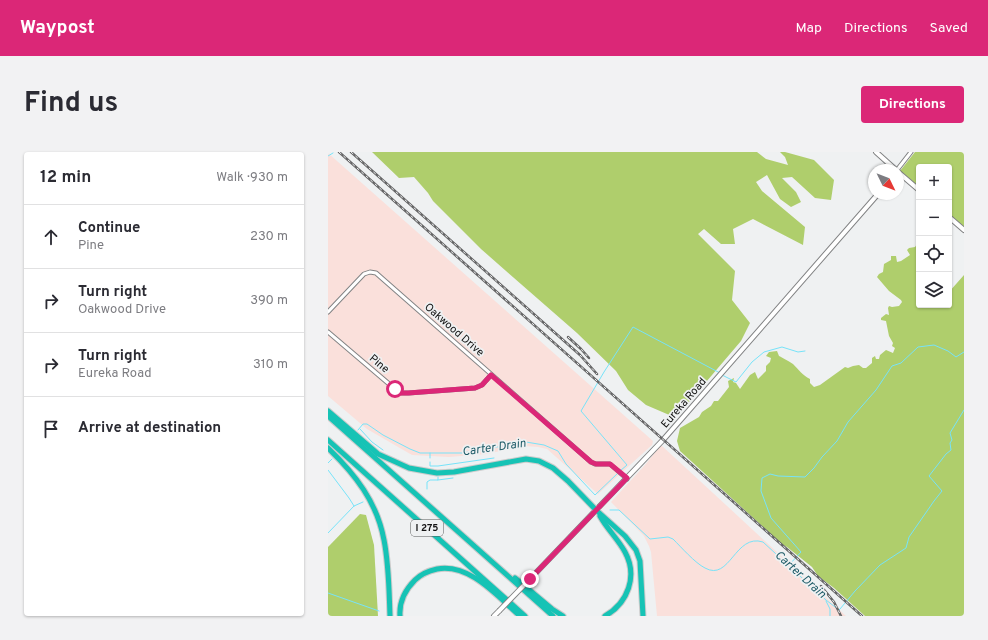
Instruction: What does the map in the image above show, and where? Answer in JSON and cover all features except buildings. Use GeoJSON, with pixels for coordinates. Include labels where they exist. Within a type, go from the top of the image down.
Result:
{"type":"FeatureCollection","features":[{"type":"Feature","properties":{"kind":"highway"},"geometry":{"type":"LineString","coordinates":[[328,411],[378,454],[401,465],[417,470],[437,473],[454,472],[526,459],[539,461],[553,468],[625,536],[636,550],[640,561],[643,616]]}},
{"type":"Feature","properties":{"kind":"highway","name":"I 275"},"geometry":{"type":"LineString","coordinates":[[328,416],[553,616]]}},
{"type":"Feature","properties":{"kind":"highway","name":"I 275"},"geometry":{"type":"LineString","coordinates":[[328,440],[525,616]]}},
{"type":"Feature","properties":{"kind":"highway"},"geometry":{"type":"LineString","coordinates":[[328,448],[350,470],[360,483],[368,496],[381,526],[386,559],[390,616]]}},
{"type":"Feature","properties":{"kind":"highway"},"geometry":{"type":"LineString","coordinates":[[596,510],[625,551],[630,566],[631,577],[629,589],[623,600],[616,608],[605,616]]}},
{"type":"Feature","properties":{"kind":"highway"},"geometry":{"type":"LineString","coordinates":[[476,547],[552,609],[563,616]]}},
{"type":"Feature","properties":{"kind":"highway"},"geometry":{"type":"LineString","coordinates":[[400,616],[402,599],[411,584],[423,574],[430,571],[447,568],[461,570],[476,578],[520,616]]}},
{"type":"Feature","properties":{"kind":"street"},"geometry":{"type":"LineString","coordinates":[[876,152],[889,164]]}},
{"type":"Feature","properties":{"kind":"street"},"geometry":{"type":"LineString","coordinates":[[902,164],[911,152]]}},
{"type":"Feature","properties":{"kind":"street"},"geometry":{"type":"LineString","coordinates":[[904,177],[916,187]]}},
{"type":"Feature","properties":{"kind":"street","name":"Eureka Road"},"geometry":{"type":"LineString","coordinates":[[494,616],[663,440],[873,200]]}},
{"type":"Feature","properties":{"kind":"street"},"geometry":{"type":"LineString","coordinates":[[952,220],[964,230]]}},
{"type":"Feature","properties":{"kind":"street","name":"Oakwood Drive"},"geometry":{"type":"LineString","coordinates":[[328,312],[364,274],[367,272],[373,272],[591,462],[596,464],[610,464],[627,478]]}},
{"type":"Feature","properties":{"kind":"street","name":"Pine"},"geometry":{"type":"LineString","coordinates":[[328,332],[395,389],[402,393],[475,388],[482,385],[491,375]]}},
{"type":"Feature","properties":{"kind":"shaded area"},"geometry":{"type":"Polygon","coordinates":[[[328,153],[653,441],[652,445],[598,494],[547,449],[538,447],[525,446],[486,454],[449,457],[412,455],[367,429],[328,396],[328,153]]]}},
{"type":"Feature","properties":{"kind":"shaded area"},"geometry":{"type":"Polygon","coordinates":[[[661,445],[846,616],[657,616],[651,552],[649,546],[644,536],[611,502],[661,445]]]}},
{"type":"Feature","properties":{"kind":"green space"},"geometry":{"type":"Polygon","coordinates":[[[372,152],[757,152],[766,159],[788,165],[785,157],[780,152],[785,152],[814,160],[834,180],[831,200],[815,198],[792,177],[782,178],[796,192],[801,202],[791,207],[780,199],[767,175],[756,182],[762,191],[805,227],[803,245],[753,219],[733,229],[735,244],[721,244],[704,229],[698,234],[735,271],[732,300],[750,323],[741,341],[689,402],[674,417],[646,405],[628,390],[616,371],[577,333],[481,249],[433,201],[414,177],[399,178],[372,152]]]}},
{"type":"Feature","properties":{"kind":"green space"},"geometry":{"type":"Polygon","coordinates":[[[915,152],[964,152],[964,228],[952,217],[952,164],[916,164],[916,184],[904,174],[904,166],[915,152]]]}},
{"type":"Feature","properties":{"kind":"green space"},"geometry":{"type":"Polygon","coordinates":[[[916,246],[916,308],[952,308],[952,289],[964,275],[964,616],[865,616],[834,588],[818,576],[812,567],[783,545],[680,451],[677,441],[680,428],[699,417],[702,412],[711,406],[714,401],[718,401],[729,387],[728,381],[734,378],[733,382],[736,383],[740,389],[750,375],[755,372],[758,379],[766,371],[766,366],[770,362],[771,358],[766,356],[769,352],[777,351],[779,356],[793,364],[810,379],[810,383],[814,387],[820,385],[845,367],[848,368],[859,365],[866,368],[872,363],[872,358],[875,356],[876,359],[879,359],[880,355],[886,350],[893,353],[895,348],[892,346],[893,343],[889,336],[886,321],[881,320],[881,318],[886,314],[889,315],[889,306],[899,306],[902,302],[889,291],[877,277],[883,272],[884,264],[891,260],[891,256],[896,256],[897,262],[901,261],[910,255],[907,250],[909,248],[916,246]]]}},
{"type":"Feature","properties":{"kind":"green space"},"geometry":{"type":"Polygon","coordinates":[[[360,514],[366,515],[374,545],[378,616],[328,616],[328,547],[360,514]]]}},
{"type":"Feature","properties":{"kind":"waterway"},"geometry":{"type":"LineString","coordinates":[[328,156],[333,153]]}},
{"type":"Feature","properties":{"kind":"waterway"},"geometry":{"type":"LineString","coordinates":[[620,471],[627,465],[581,411],[633,327],[720,373]]}},
{"type":"Feature","properties":{"kind":"waterway"},"geometry":{"type":"LineString","coordinates":[[789,565],[801,552],[771,518],[761,491],[762,478],[770,474],[778,476],[805,477],[837,441],[848,422],[876,390],[892,366],[901,363],[918,347],[934,345],[948,351],[956,357],[964,352]]}},
{"type":"Feature","properties":{"kind":"waterway"},"geometry":{"type":"LineString","coordinates":[[722,375],[736,382],[752,362],[764,352],[782,347],[798,352],[805,351]]}},
{"type":"Feature","properties":{"kind":"waterway","name":"Carter Drain"},"geometry":{"type":"LineString","coordinates":[[610,510],[619,510],[650,539],[668,537],[673,539],[688,555],[705,568],[714,571],[721,569],[727,564],[746,544],[753,541],[763,542],[826,600],[839,610],[880,565],[906,548],[909,537],[942,491],[929,476],[946,454],[951,450],[950,443],[952,440],[950,433],[964,410]]}},
{"type":"Feature","properties":{"kind":"waterway","name":"Carter Drain"},"geometry":{"type":"LineString","coordinates":[[358,430],[363,424],[367,424],[383,435],[420,453],[462,453],[526,442],[544,445],[558,451],[566,464],[595,495],[618,473]]}},
{"type":"Feature","properties":{"kind":"waterway"},"geometry":{"type":"LineString","coordinates":[[360,429],[372,442],[383,450]]}},
{"type":"Feature","properties":{"kind":"waterway","name":"Carter Drain"},"geometry":{"type":"LineString","coordinates":[[430,453],[430,458]]}},
{"type":"Feature","properties":{"kind":"waterway"},"geometry":{"type":"LineString","coordinates":[[430,462],[430,466],[438,466],[494,458]]}},
{"type":"Feature","properties":{"kind":"waterway","name":"Carter Drain"},"geometry":{"type":"LineString","coordinates":[[328,463],[332,459]]}},
{"type":"Feature","properties":{"kind":"waterway","name":"Carter Drain"},"geometry":{"type":"LineString","coordinates":[[328,470],[354,506]]}},
{"type":"Feature","properties":{"kind":"waterway"},"geometry":{"type":"LineString","coordinates":[[427,489],[427,482],[430,480],[438,480],[438,477]]}},
{"type":"Feature","properties":{"kind":"waterway"},"geometry":{"type":"LineString","coordinates":[[438,480],[453,478]]}},
{"type":"Feature","properties":{"kind":"waterway","name":"Carter Drain"},"geometry":{"type":"LineString","coordinates":[[328,533],[354,506],[363,502]]}},
{"type":"Feature","properties":{"kind":"waterway"},"geometry":{"type":"LineString","coordinates":[[328,593],[379,611]]}},
{"type":"Feature","properties":{"kind":"waterway"},"geometry":{"type":"LineString","coordinates":[[826,601],[830,609],[830,616]]}},
{"type":"Feature","properties":{"kind":"railway"},"geometry":{"type":"LineString","coordinates":[[339,152],[862,616]]}},
{"type":"Feature","properties":{"kind":"railway"},"geometry":{"type":"LineString","coordinates":[[351,152],[580,355],[597,374]]}},
{"type":"Feature","properties":{"kind":"railway"},"geometry":{"type":"LineString","coordinates":[[568,337],[589,358]]}},
{"type":"Feature","properties":{"kind":"railway"},"geometry":{"type":"LineString","coordinates":[[821,586],[834,602],[841,616]]}},
{"type":"Feature","properties":{"kind":"route"},"geometry":{"type":"LineString","coordinates":[[395,389],[402,393],[408,393],[478,388],[491,375],[591,462],[596,464],[610,464],[627,478],[530,579]]}}]}
